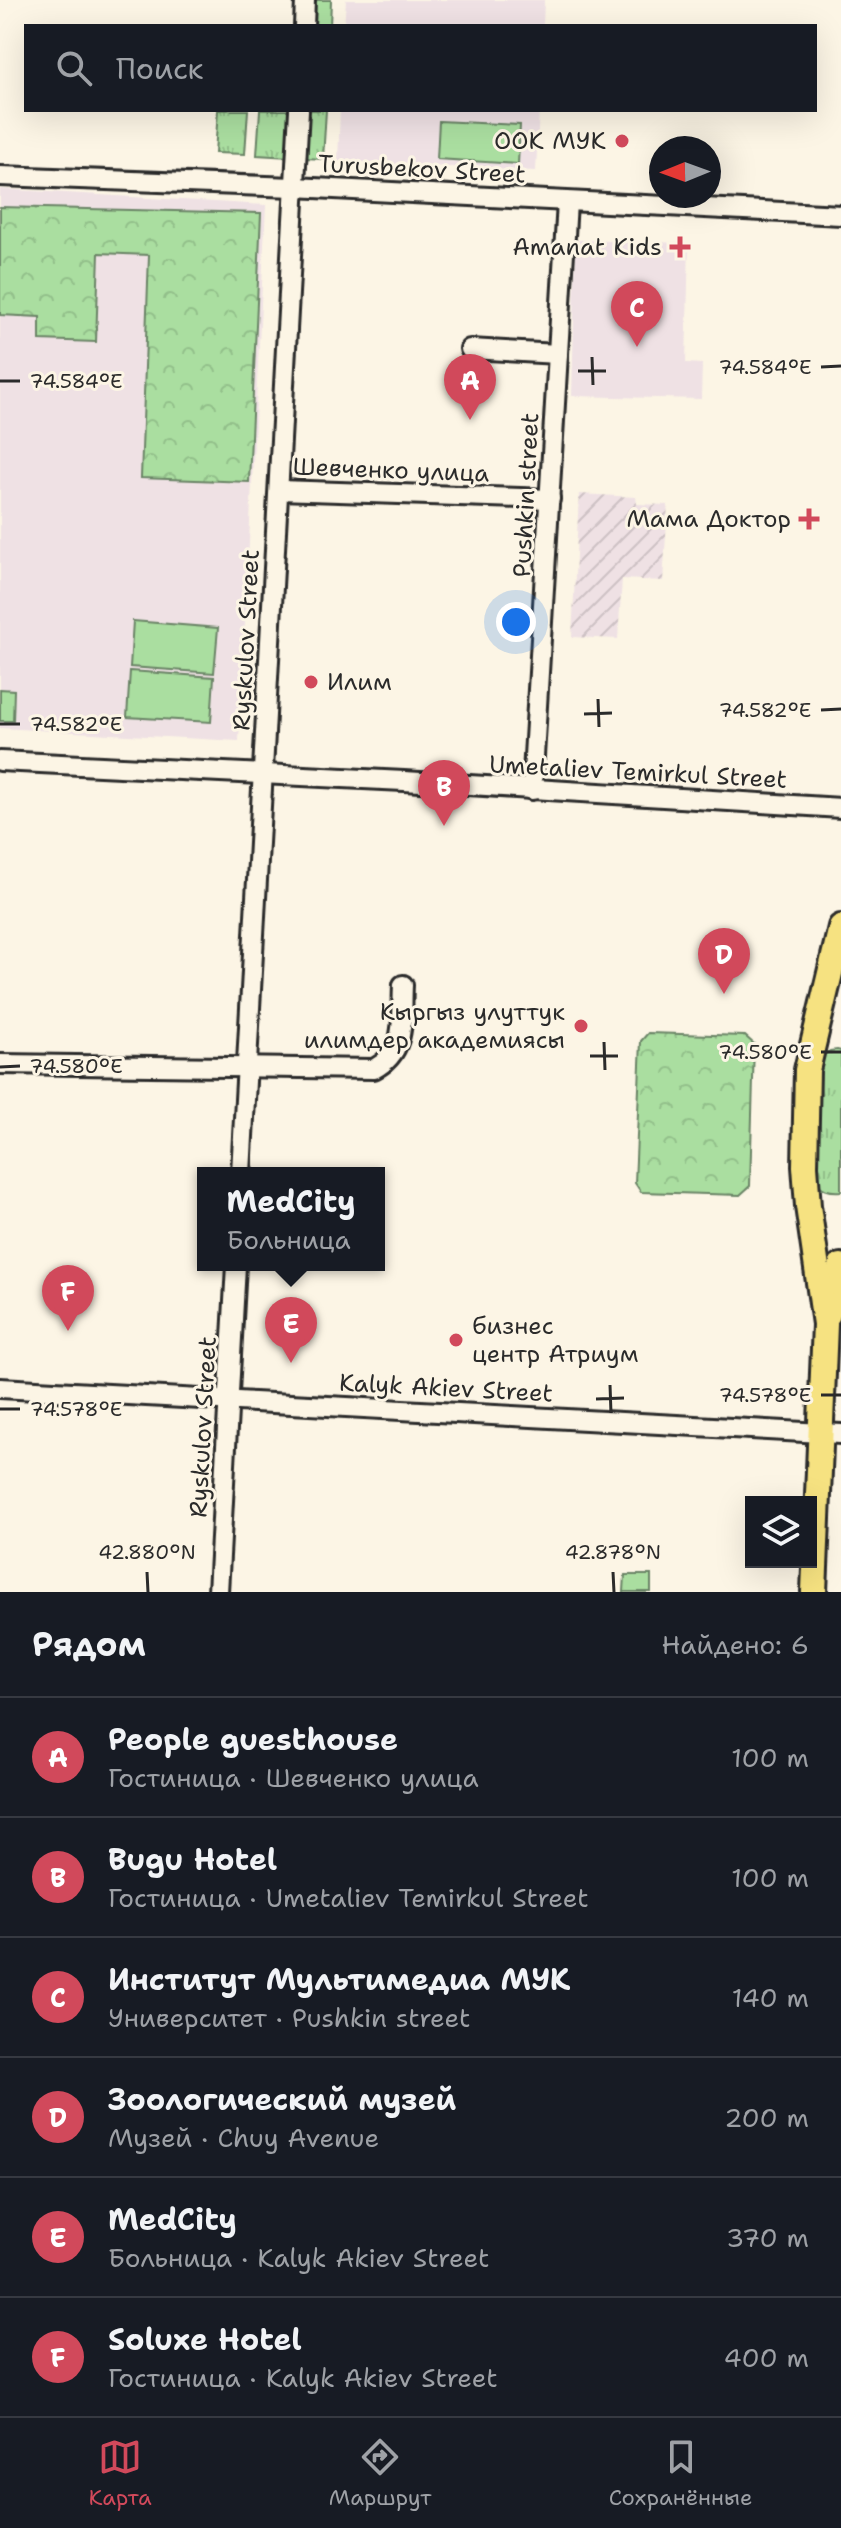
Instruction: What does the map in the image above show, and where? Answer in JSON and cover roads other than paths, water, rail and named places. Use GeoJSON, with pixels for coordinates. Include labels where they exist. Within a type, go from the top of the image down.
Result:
{"type":"FeatureCollection","features":[{"type":"Feature","properties":{"kind":"main road"},"geometry":{"type":"LineString","coordinates":[[814,1592],[830,1434],[825,1324],[805,1166],[807,1070],[841,927]]}},
{"type":"Feature","properties":{"kind":"main road"},"geometry":{"type":"LineString","coordinates":[[825,1324],[841,1266]]}},
{"type":"Feature","properties":{"kind":"street"},"geometry":{"type":"LineString","coordinates":[[304,24],[305,0]]}},
{"type":"Feature","properties":{"kind":"street","name":"Ryskulov Street"},"geometry":{"type":"LineString","coordinates":[[241,1167],[299,112]]}},
{"type":"Feature","properties":{"kind":"street","name":"Turusbekov Street"},"geometry":{"type":"LineString","coordinates":[[0,176],[295,187],[841,215]]}},
{"type":"Feature","properties":{"kind":"street","name":"Pushkin street"},"geometry":{"type":"LineString","coordinates":[[532,790],[567,202]]}},
{"type":"Feature","properties":{"kind":"street"},"geometry":{"type":"LineString","coordinates":[[470,349],[558,354]]}},
{"type":"Feature","properties":{"kind":"street","name":"Шевченко улица"},"geometry":{"type":"LineString","coordinates":[[279,490],[550,499]]}},
{"type":"Feature","properties":{"kind":"street","name":"Umetaliev Temirkul Street"},"geometry":{"type":"LineString","coordinates":[[0,761],[841,808]]}},
{"type":"Feature","properties":{"kind":"street"},"geometry":{"type":"LineString","coordinates":[[0,1064],[374,1069],[390,1060],[399,1041],[403,985]]}},
{"type":"Feature","properties":{"kind":"street","name":"Ryskulov Street"},"geometry":{"type":"LineString","coordinates":[[218,1592],[236,1271]]}},
{"type":"Feature","properties":{"kind":"street","name":"Kalyk Akiev Street"},"geometry":{"type":"LineString","coordinates":[[0,1388],[830,1434]]}},
{"type":"Feature","properties":{"kind":"place","name":"ООК МУК"},"geometry":{"type":"Point","coordinates":[622,141]}},
{"type":"Feature","properties":{"kind":"place","name":"Amanat Kids"},"geometry":{"type":"Point","coordinates":[680,247]}},
{"type":"Feature","properties":{"kind":"place","name":"Институт Мультимедиа МУК"},"geometry":{"type":"Point","coordinates":[637,347]}},
{"type":"Feature","properties":{"kind":"place","name":"People guesthouse"},"geometry":{"type":"Point","coordinates":[470,420]}},
{"type":"Feature","properties":{"kind":"place","name":"Мама Доктор"},"geometry":{"type":"Point","coordinates":[809,519]}},
{"type":"Feature","properties":{"kind":"place","name":"Илим"},"geometry":{"type":"Point","coordinates":[311,682]}},
{"type":"Feature","properties":{"kind":"place","name":"Bugu Hotel"},"geometry":{"type":"Point","coordinates":[444,826]}},
{"type":"Feature","properties":{"kind":"place","name":"Зоологический музей"},"geometry":{"type":"Point","coordinates":[724,994]}},
{"type":"Feature","properties":{"kind":"place","name":"Кыргыз улуттук илимдер академиясы"},"geometry":{"type":"Point","coordinates":[581,1026]}},
{"type":"Feature","properties":{"kind":"place","name":"Soluxe Hotel"},"geometry":{"type":"Point","coordinates":[68,1331]}},
{"type":"Feature","properties":{"kind":"place","name":"бизнес центр Атриум"},"geometry":{"type":"Point","coordinates":[456,1340]}},
{"type":"Feature","properties":{"kind":"place","name":"MedCity"},"geometry":{"type":"Point","coordinates":[291,1363]}}]}
